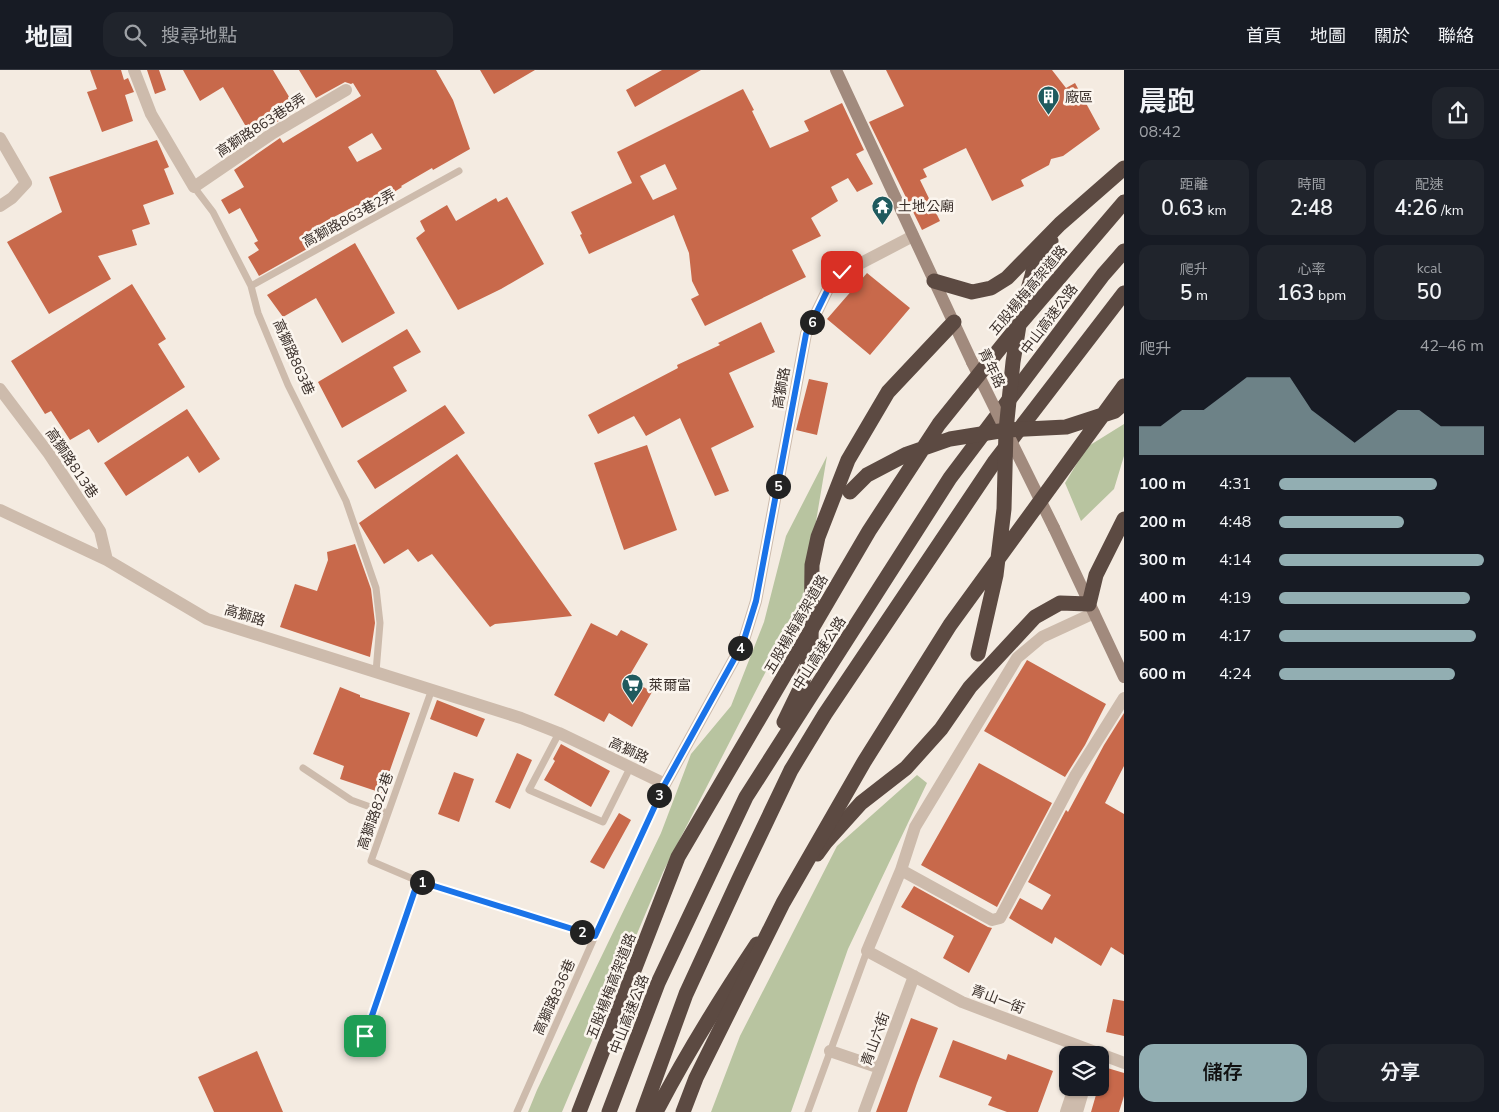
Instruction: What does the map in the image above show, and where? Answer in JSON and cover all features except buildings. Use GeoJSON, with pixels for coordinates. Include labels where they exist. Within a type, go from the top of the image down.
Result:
{"type":"FeatureCollection","features":[{"type":"Feature","properties":{"kind":"highway"},"geometry":{"type":"LineString","coordinates":[[934,281],[972,292],[991,288],[1007,278],[1060,224],[1124,168]]}},
{"type":"Feature","properties":{"kind":"highway","name":"五股楊梅高架道路"},"geometry":{"type":"LineString","coordinates":[[579,1112],[678,857],[869,531],[940,424],[1018,326],[1124,202]]}},
{"type":"Feature","properties":{"kind":"highway"},"geometry":{"type":"LineString","coordinates":[[970,686],[996,575],[1004,509],[1006,430],[1012,362],[1021,313],[1033,272],[1060,224]]}},
{"type":"Feature","properties":{"kind":"highway","name":"中山高速公路"},"geometry":{"type":"LineString","coordinates":[[609,1112],[658,983],[746,796],[950,478],[1103,275],[1124,251]]}},
{"type":"Feature","properties":{"kind":"highway"},"geometry":{"type":"LineString","coordinates":[[643,1112],[686,994],[738,879],[791,770],[825,714],[995,461],[1124,293]]}},
{"type":"Feature","properties":{"kind":"highway"},"geometry":{"type":"LineString","coordinates":[[746,796],[801,687],[808,667],[811,644],[812,565],[818,537],[848,460],[888,392],[954,322]]}},
{"type":"Feature","properties":{"kind":"highway"},"geometry":{"type":"LineString","coordinates":[[683,1112],[696,1078],[783,903],[864,762],[950,625],[1124,386]]}},
{"type":"Feature","properties":{"kind":"highway"},"geometry":{"type":"LineString","coordinates":[[827,514],[868,476],[907,454],[950,439],[1006,430],[1066,427],[1115,411],[1124,403]]}},
{"type":"Feature","properties":{"kind":"highway"},"geometry":{"type":"LineString","coordinates":[[656,1112],[736,976],[825,843],[861,803],[906,768],[941,729],[970,686],[1035,617],[1060,603],[1091,608],[1096,575],[1124,519]]}},
{"type":"Feature","properties":{"kind":"street","name":"高獅路863巷"},"geometry":{"type":"LineString","coordinates":[[134,70],[151,114],[194,187]]}},
{"type":"Feature","properties":{"kind":"street","name":"青年路"},"geometry":{"type":"LineString","coordinates":[[836,70],[972,362],[1054,528],[1124,678]]}},
{"type":"Feature","properties":{"kind":"street","name":"高獅路863巷8弄"},"geometry":{"type":"LineString","coordinates":[[194,187],[272,133],[346,90]]}},
{"type":"Feature","properties":{"kind":"street"},"geometry":{"type":"LineString","coordinates":[[0,138],[26,183],[12,198],[0,206]]}},
{"type":"Feature","properties":{"kind":"street","name":"高獅路"},"geometry":{"type":"LineString","coordinates":[[0,510],[107,560],[207,619],[521,718],[558,733],[665,784],[743,643],[756,601],[806,334],[829,287],[842,272],[913,236]]}},
{"type":"Feature","properties":{"kind":"street","name":"高獅路813巷"},"geometry":{"type":"LineString","coordinates":[[0,389],[49,454],[100,531],[107,560]]}},
{"type":"Feature","properties":{"kind":"street"},"geometry":{"type":"LineString","coordinates":[[867,951],[901,870],[915,827],[1017,658],[1042,638],[1091,608]]}},
{"type":"Feature","properties":{"kind":"street"},"geometry":{"type":"LineString","coordinates":[[901,870],[992,920],[1000,918],[1075,776],[1124,698]]}},
{"type":"Feature","properties":{"kind":"street","name":"青山一街"},"geometry":{"type":"LineString","coordinates":[[867,951],[962,1002],[1072,1046]]}},
{"type":"Feature","properties":{"kind":"street","name":"青山六街"},"geometry":{"type":"LineString","coordinates":[[864,1112],[914,976]]}},
{"type":"Feature","properties":{"kind":"street"},"geometry":{"type":"LineString","coordinates":[[830,1051],[880,1068]]}},
{"type":"Feature","properties":{"kind":"street","name":"青山一街"},"geometry":{"type":"LineString","coordinates":[[1109,1059],[1124,1063]]}},
{"type":"Feature","properties":{"kind":"street"},"geometry":{"type":"LineString","coordinates":[[1066,1112],[1071,1096]]}},
{"type":"Feature","properties":{"kind":"street"},"geometry":{"type":"LineString","coordinates":[[1077,1112],[1082,1096]]}},
{"type":"Feature","properties":{"kind":"lane","name":"高獅路863巷2弄"},"geometry":{"type":"LineString","coordinates":[[251,286],[459,171]]}},
{"type":"Feature","properties":{"kind":"lane","name":"高獅路863巷"},"geometry":{"type":"LineString","coordinates":[[194,187],[213,212],[251,286],[258,313],[288,385],[346,500],[376,588],[380,623],[376,672]]}},
{"type":"Feature","properties":{"kind":"lane","name":"高獅路822巷"},"geometry":{"type":"LineString","coordinates":[[432,689],[387,813],[372,861],[418,881],[595,936]]}},
{"type":"Feature","properties":{"kind":"lane"},"geometry":{"type":"LineString","coordinates":[[558,733],[529,790],[603,822],[630,768]]}},
{"type":"Feature","properties":{"kind":"lane"},"geometry":{"type":"LineString","coordinates":[[303,768],[352,800],[387,813]]}},
{"type":"Feature","properties":{"kind":"lane","name":"高獅路836巷"},"geometry":{"type":"LineString","coordinates":[[517,1112],[665,784]]}},
{"type":"Feature","properties":{"kind":"lane"},"geometry":{"type":"LineString","coordinates":[[365,1036],[418,881]]}},
{"type":"Feature","properties":{"kind":"lane"},"geometry":{"type":"LineString","coordinates":[[808,1112],[867,951]]}},
{"type":"Feature","properties":{"kind":"green space"},"geometry":{"type":"Polygon","coordinates":[[[1124,424],[1124,456],[1114,489],[1081,521],[1065,483],[1087,447],[1124,424]]]}},
{"type":"Feature","properties":{"kind":"green space"},"geometry":{"type":"Polygon","coordinates":[[[827,456],[803,599],[663,872],[562,1112],[528,1112],[661,833],[691,754],[731,706],[764,622],[786,536],[827,456]]]}},
{"type":"Feature","properties":{"kind":"green space"},"geometry":{"type":"Polygon","coordinates":[[[917,775],[927,783],[848,949],[791,1112],[711,1112],[740,1036],[837,846],[917,775]]]}},
{"type":"Feature","properties":{"kind":"place","name":"廠區"},"geometry":{"type":"Point","coordinates":[1049,116]}},
{"type":"Feature","properties":{"kind":"place","name":"土地公廟"},"geometry":{"type":"Point","coordinates":[882,225]}},
{"type":"Feature","properties":{"kind":"place","name":"萊爾富"},"geometry":{"type":"Point","coordinates":[633,704]}},
{"type":"Feature","properties":{"kind":"route"},"geometry":{"type":"LineString","coordinates":[[365,1036],[418,881],[595,936],[665,784],[743,643],[756,601],[806,334],[829,287],[842,272]]}}]}
